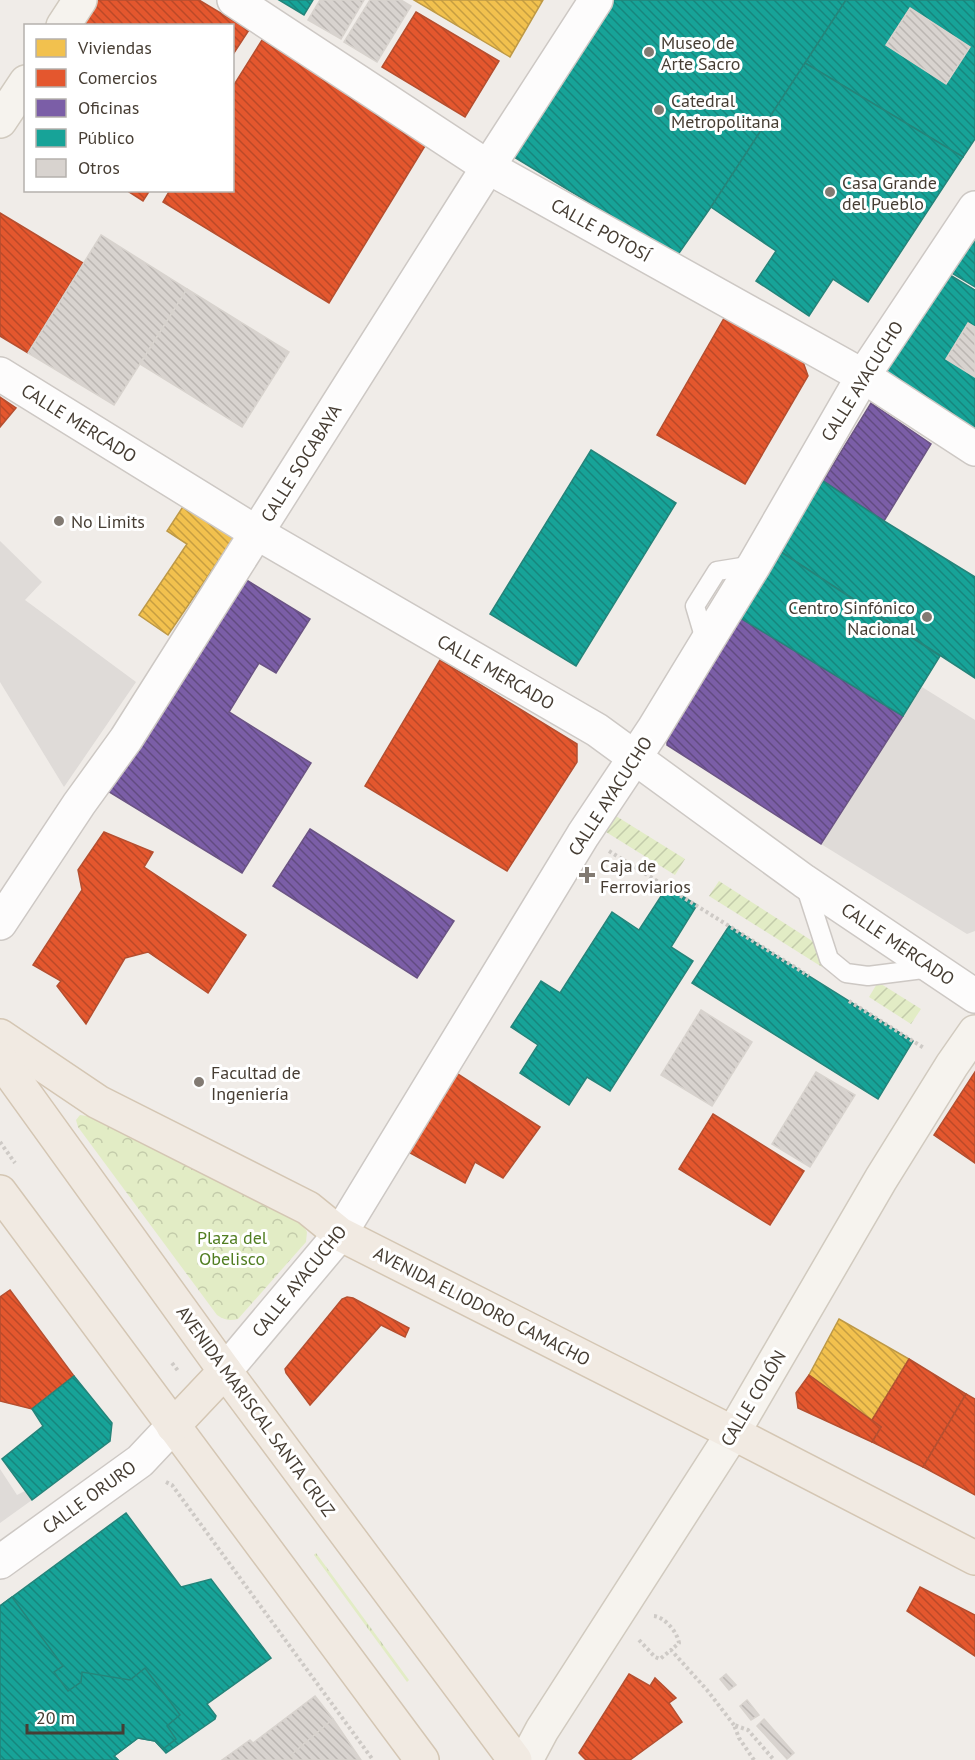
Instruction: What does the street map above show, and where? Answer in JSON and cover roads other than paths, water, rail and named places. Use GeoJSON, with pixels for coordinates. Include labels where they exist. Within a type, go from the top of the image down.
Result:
{"type":"FeatureCollection","features":[{"type":"Feature","properties":{"kind":"main road"},"geometry":{"type":"LineString","coordinates":[[64,24],[80,0]]}},
{"type":"Feature","properties":{"kind":"main road"},"geometry":{"type":"LineString","coordinates":[[0,121],[24,85]]}},
{"type":"Feature","properties":{"kind":"main road","name":"CALLE COLÓN"},"geometry":{"type":"LineString","coordinates":[[526,1760],[542,1730],[734,1433],[881,1179],[975,1032]]}},
{"type":"Feature","properties":{"kind":"main road","name":"AVENIDA ELIODORO CAMACHO"},"geometry":{"type":"LineString","coordinates":[[0,1036],[98,1102],[308,1208],[340,1234],[734,1433],[975,1558]]}},
{"type":"Feature","properties":{"kind":"main road","name":"AVENIDA MARISCAL SANTA CRUZ"},"geometry":{"type":"LineString","coordinates":[[0,1059],[225,1371],[515,1760]]}},
{"type":"Feature","properties":{"kind":"main road"},"geometry":{"type":"LineString","coordinates":[[0,1192],[422,1760]]}},
{"type":"Feature","properties":{"kind":"main road"},"geometry":{"type":"LineString","coordinates":[[173,1426],[225,1371]]}},
{"type":"Feature","properties":{"kind":"street","name":"CALLE POTOSÍ"},"geometry":{"type":"LineString","coordinates":[[234,0],[488,167],[862,376],[975,448]]}},
{"type":"Feature","properties":{"kind":"street","name":"CALLE SOCABAYA"},"geometry":{"type":"LineString","coordinates":[[0,923],[79,804],[126,739],[488,167],[597,0]]}},
{"type":"Feature","properties":{"kind":"street","name":"CALLE AYACUCHO"},"geometry":{"type":"LineString","coordinates":[[225,1371],[340,1234],[583,835],[636,757],[706,643],[862,376],[975,208]]}},
{"type":"Feature","properties":{"kind":"street","name":"CALLE MERCADO"},"geometry":{"type":"LineString","coordinates":[[0,374],[257,533],[597,730],[804,882],[975,996]]}},
{"type":"Feature","properties":{"kind":"street","name":"CALLE ORURO"},"geometry":{"type":"LineString","coordinates":[[0,1562],[140,1461],[173,1426]]}},
{"type":"Feature","properties":{"kind":"lane"},"geometry":{"type":"LineString","coordinates":[[804,882],[829,959],[846,973],[868,976],[936,968]]}},
{"type":"Feature","properties":{"kind":"place","name":"Museo de Arte Sacro"},"geometry":{"type":"Point","coordinates":[649,52]}},
{"type":"Feature","properties":{"kind":"place","name":"Catedral Metropolitana"},"geometry":{"type":"Point","coordinates":[659,110]}},
{"type":"Feature","properties":{"kind":"place","name":"Casa Grande del Pueblo"},"geometry":{"type":"Point","coordinates":[830,192]}},
{"type":"Feature","properties":{"kind":"place","name":"No Limits"},"geometry":{"type":"Point","coordinates":[59,521]}},
{"type":"Feature","properties":{"kind":"place","name":"Centro Sinfónico Nacional"},"geometry":{"type":"Point","coordinates":[927,617]}},
{"type":"Feature","properties":{"kind":"place","name":"Caja de Ferroviarios"},"geometry":{"type":"Point","coordinates":[587,875]}},
{"type":"Feature","properties":{"kind":"place","name":"Facultad de Ingeniería"},"geometry":{"type":"Point","coordinates":[199,1082]}},
{"type":"Feature","properties":{"kind":"park label","name":"Plaza del Obelisco"},"geometry":{"type":"Point","coordinates":[232,1247]}}]}
